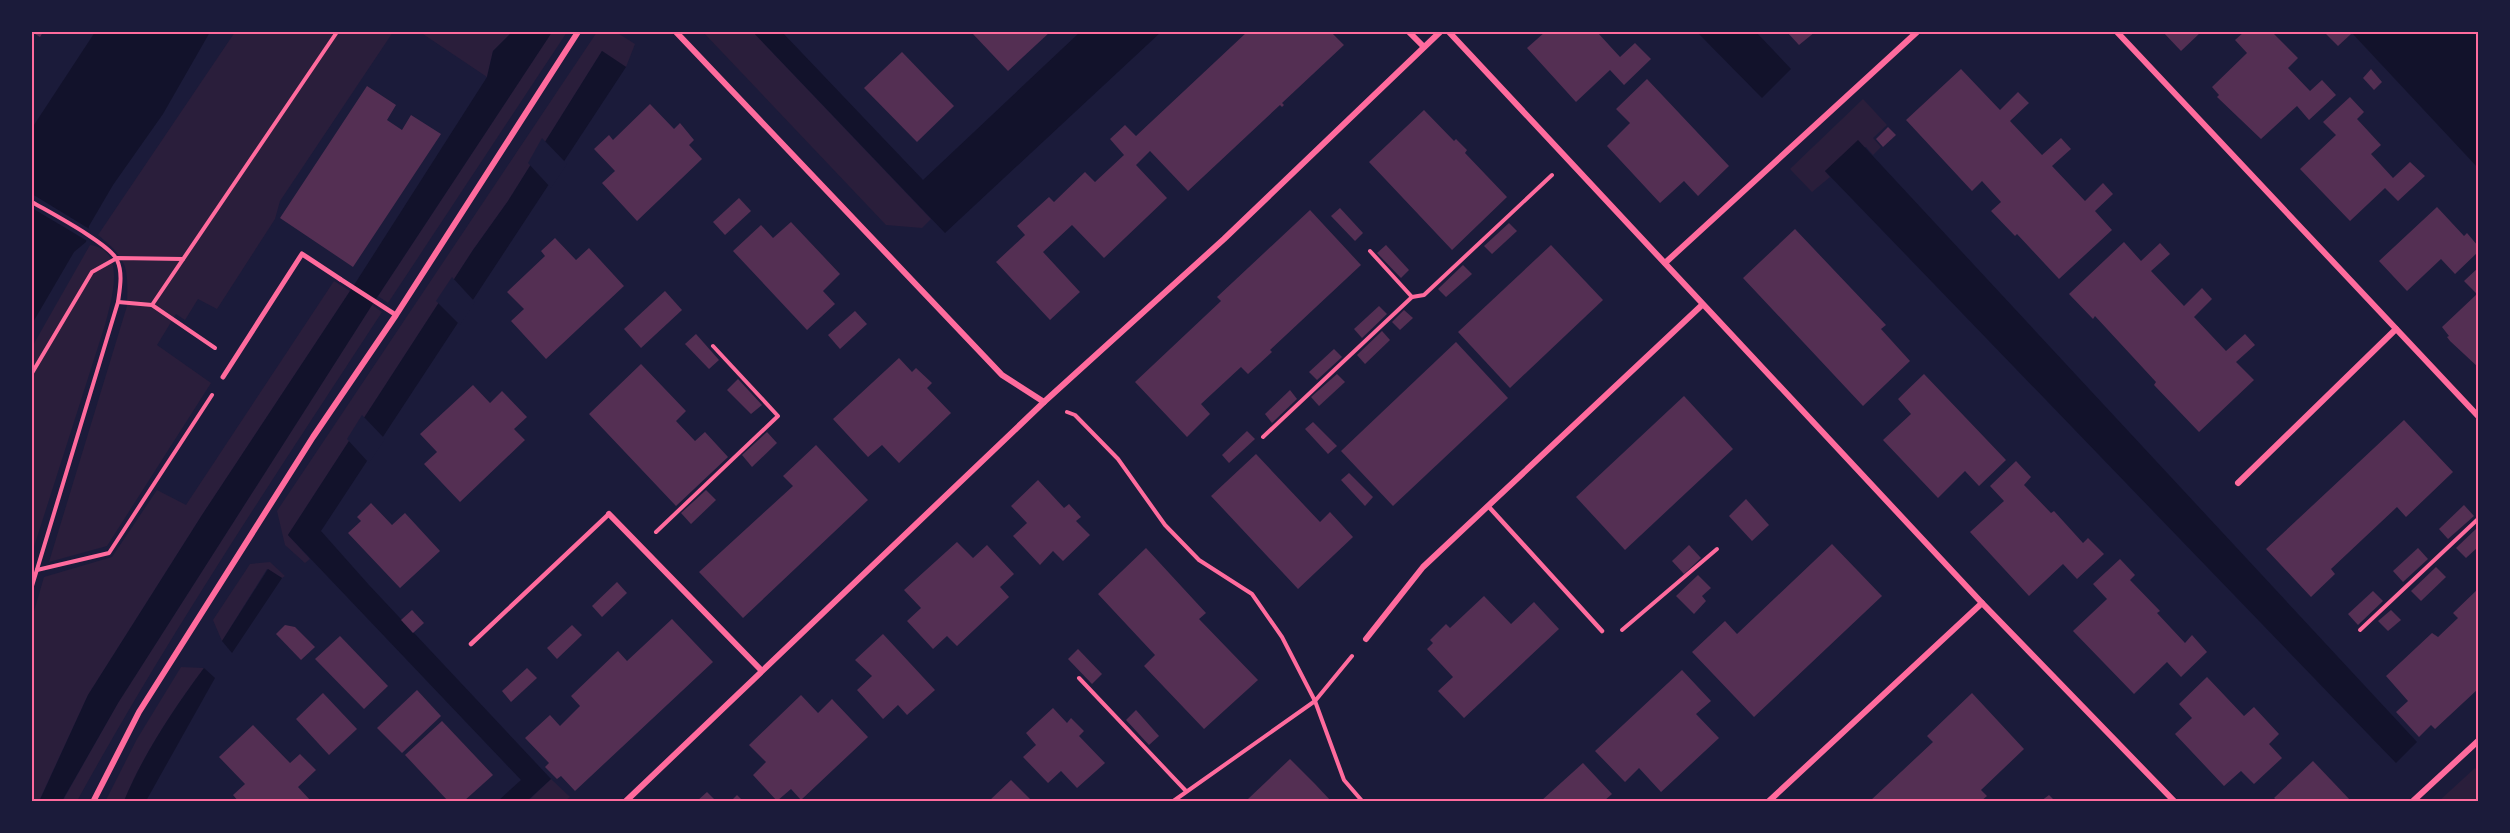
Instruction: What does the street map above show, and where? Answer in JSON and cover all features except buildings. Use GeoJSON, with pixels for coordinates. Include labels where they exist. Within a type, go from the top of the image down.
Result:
{"type":"FeatureCollection","features":[{"type":"Feature","properties":{"kind":"street"},"geometry":{"type":"LineString","coordinates":[[93,801],[139,712],[312,437],[396,315],[578,32]]}},
{"type":"Feature","properties":{"kind":"street"},"geometry":{"type":"LineString","coordinates":[[676,32],[1002,375],[1044,402]]}},
{"type":"Feature","properties":{"kind":"street"},"geometry":{"type":"LineString","coordinates":[[1409,32],[1423,46]]}},
{"type":"Feature","properties":{"kind":"street"},"geometry":{"type":"LineString","coordinates":[[625,801],[1044,402],[1224,239],[1440,32]]}},
{"type":"Feature","properties":{"kind":"street"},"geometry":{"type":"LineString","coordinates":[[1449,32],[1982,603],[2175,801]]}},
{"type":"Feature","properties":{"kind":"street"},"geometry":{"type":"LineString","coordinates":[[1665,263],[1917,32]]}},
{"type":"Feature","properties":{"kind":"street"},"geometry":{"type":"LineString","coordinates":[[2117,32],[2478,416]]}},
{"type":"Feature","properties":{"kind":"street"},"geometry":{"type":"LineString","coordinates":[[223,377],[302,254],[340,279]]}},
{"type":"Feature","properties":{"kind":"street"},"geometry":{"type":"LineString","coordinates":[[1366,639],[1423,567],[1702,305]]}},
{"type":"Feature","properties":{"kind":"street"},"geometry":{"type":"LineString","coordinates":[[2238,483],[2396,329]]}},
{"type":"Feature","properties":{"kind":"street"},"geometry":{"type":"LineString","coordinates":[[609,514],[761,670]]}},
{"type":"Feature","properties":{"kind":"street"},"geometry":{"type":"LineString","coordinates":[[1768,801],[1982,603]]}},
{"type":"Feature","properties":{"kind":"street"},"geometry":{"type":"LineString","coordinates":[[2412,801],[2478,741]]}},
{"type":"Feature","properties":{"kind":"lane"},"geometry":{"type":"LineString","coordinates":[[340,279],[396,315]]}},
{"type":"Feature","properties":{"kind":"lane"},"geometry":{"type":"LineString","coordinates":[[1489,507],[1602,631]]}},
{"type":"Feature","properties":{"kind":"lane"},"geometry":{"type":"LineString","coordinates":[[471,644],[609,514]]}},
{"type":"Feature","properties":{"kind":"path"},"geometry":{"type":"LineString","coordinates":[[152,305],[337,32]]}},
{"type":"Feature","properties":{"kind":"path"},"geometry":{"type":"LineString","coordinates":[[1263,437],[1412,297],[1424,295],[1569,159]]}},
{"type":"Feature","properties":{"kind":"path"},"geometry":{"type":"LineString","coordinates":[[32,202],[100,243],[117,258],[121,276],[118,302],[32,586]]}},
{"type":"Feature","properties":{"kind":"path"},"geometry":{"type":"LineString","coordinates":[[1370,251],[1412,297]]}},
{"type":"Feature","properties":{"kind":"path"},"geometry":{"type":"LineString","coordinates":[[32,373],[92,272],[117,258],[184,259]]}},
{"type":"Feature","properties":{"kind":"path"},"geometry":{"type":"LineString","coordinates":[[118,302],[152,305],[233,361]]}},
{"type":"Feature","properties":{"kind":"path"},"geometry":{"type":"LineString","coordinates":[[640,547],[778,416],[713,346]]}},
{"type":"Feature","properties":{"kind":"path"},"geometry":{"type":"LineString","coordinates":[[37,570],[109,553],[223,377]]}},
{"type":"Feature","properties":{"kind":"path"},"geometry":{"type":"LineString","coordinates":[[1044,402],[1075,415],[1118,459],[1165,525],[1192,553],[1199,560],[1252,594],[1282,637],[1315,701],[1344,780],[1363,801]]}},
{"type":"Feature","properties":{"kind":"path"},"geometry":{"type":"LineString","coordinates":[[2360,630],[2478,519]]}},
{"type":"Feature","properties":{"kind":"path"},"geometry":{"type":"LineString","coordinates":[[1602,631],[1611,640],[1718,549]]}},
{"type":"Feature","properties":{"kind":"path"},"geometry":{"type":"LineString","coordinates":[[1172,801],[1315,701],[1366,639]]}},
{"type":"Feature","properties":{"kind":"path"},"geometry":{"type":"LineString","coordinates":[[1079,678],[1186,791]]}},
{"type":"Feature","properties":{"kind":"shaded area"},"geometry":{"type":"Polygon","coordinates":[[[95,32],[210,32],[163,114],[113,185],[89,226],[86,242],[74,252],[32,324],[32,128],[95,32]]]}},
{"type":"Feature","properties":{"kind":"shaded area"},"geometry":{"type":"Polygon","coordinates":[[[235,32],[393,32],[280,201],[275,219],[217,309],[198,299],[185,320],[176,314],[157,345],[211,383],[107,546],[49,562],[127,306],[125,266],[116,251],[98,235],[235,32]]]}},
{"type":"Feature","properties":{"kind":"shaded area"},"geometry":{"type":"Polygon","coordinates":[[[420,32],[512,32],[493,51],[487,77],[420,32]]]}},
{"type":"Feature","properties":{"kind":"shaded area"},"geometry":{"type":"Polygon","coordinates":[[[512,32],[552,32],[372,305],[118,703],[62,801],[39,802],[88,695],[202,515],[356,282],[487,77],[493,51],[512,32]]]}},
{"type":"Feature","properties":{"kind":"shaded area"},"geometry":{"type":"Polygon","coordinates":[[[552,32],[567,32],[388,303],[378,296],[552,32]]]}},
{"type":"Feature","properties":{"kind":"shaded area"},"geometry":{"type":"Polygon","coordinates":[[[597,32],[616,32],[635,44],[626,67],[602,51],[508,201],[473,250],[288,535],[310,559],[305,563],[285,545],[277,511],[597,32]]]}},
{"type":"Feature","properties":{"kind":"shaded area"},"geometry":{"type":"Polygon","coordinates":[[[703,32],[753,32],[931,219],[922,228],[886,225],[703,32]]]}},
{"type":"Feature","properties":{"kind":"shaded area"},"geometry":{"type":"Polygon","coordinates":[[[753,32],[782,32],[923,180],[1080,32],[1161,32],[945,233],[753,32]]]}},
{"type":"Feature","properties":{"kind":"shaded area"},"geometry":{"type":"Polygon","coordinates":[[[1697,32],[1756,32],[1791,69],[1762,98],[1697,32]]]}},
{"type":"Feature","properties":{"kind":"shaded area"},"geometry":{"type":"Polygon","coordinates":[[[2351,32],[2478,32],[2478,168],[2351,32]]]}},
{"type":"Feature","properties":{"kind":"shaded area"},"geometry":{"type":"Polygon","coordinates":[[[602,51],[626,67],[321,531],[551,779],[527,801],[498,801],[521,780],[288,535],[473,250],[508,201],[602,51]]]}},
{"type":"Feature","properties":{"kind":"shaded area"},"geometry":{"type":"Polygon","coordinates":[[[1863,99],[1887,125],[1873,138],[1881,147],[1873,155],[1866,147],[1825,171],[1830,177],[1812,192],[1790,169],[1863,99]]]}},
{"type":"Feature","properties":{"kind":"shaded area"},"geometry":{"type":"Polygon","coordinates":[[[1858,140],[2417,742],[2396,763],[1825,171],[1858,140]]]}},
{"type":"Feature","properties":{"kind":"shaded area"},"geometry":{"type":"Polygon","coordinates":[[[90,245],[102,249],[109,256],[113,266],[111,303],[32,553],[32,347],[90,245]]]}},
{"type":"Feature","properties":{"kind":"shaded area"},"geometry":{"type":"Polygon","coordinates":[[[334,281],[350,291],[202,515],[88,695],[39,801],[32,802],[32,618],[44,577],[112,557],[157,490],[186,505],[334,281]]]}},
{"type":"Feature","properties":{"kind":"shaded area"},"geometry":{"type":"Polygon","coordinates":[[[372,305],[382,312],[187,614],[77,801],[62,802],[118,703],[372,305]]]}},
{"type":"Feature","properties":{"kind":"shaded area"},"geometry":{"type":"Polygon","coordinates":[[[270,562],[285,576],[282,578],[267,569],[222,641],[213,620],[250,564],[270,562]]]}},
{"type":"Feature","properties":{"kind":"shaded area"},"geometry":{"type":"Polygon","coordinates":[[[268,569],[282,578],[232,653],[222,641],[268,569]]]}},
{"type":"Feature","properties":{"kind":"shaded area"},"geometry":{"type":"Polygon","coordinates":[[[181,667],[204,668],[160,732],[124,801],[105,802],[137,739],[181,667]]]}},
{"type":"Feature","properties":{"kind":"shaded area"},"geometry":{"type":"Polygon","coordinates":[[[204,668],[215,678],[146,801],[124,801],[160,732],[204,668]]]}},
{"type":"Feature","properties":{"kind":"shaded area"},"geometry":{"type":"Polygon","coordinates":[[[2475,768],[2478,771],[2478,801],[2439,801],[2475,768]]]}},
{"type":"Feature","properties":{"kind":"shaded area"},"geometry":{"type":"Polygon","coordinates":[[[551,779],[570,797],[565,801],[527,802],[551,779]]]}},
{"type":"Feature","properties":{"kind":"pier"},"geometry":{"type":"Polygon","coordinates":[[[542,138],[567,164],[551,188],[528,163],[542,138]]]}},
{"type":"Feature","properties":{"kind":"pier"},"geometry":{"type":"Polygon","coordinates":[[[32,194],[91,230],[89,242],[32,208],[32,194]]]}},
{"type":"Feature","properties":{"kind":"pier"},"geometry":{"type":"Polygon","coordinates":[[[452,277],[475,302],[460,325],[436,301],[452,277]]]}},
{"type":"Feature","properties":{"kind":"pier"},"geometry":{"type":"Polygon","coordinates":[[[362,415],[385,439],[369,463],[347,439],[362,415]]]}}]}
